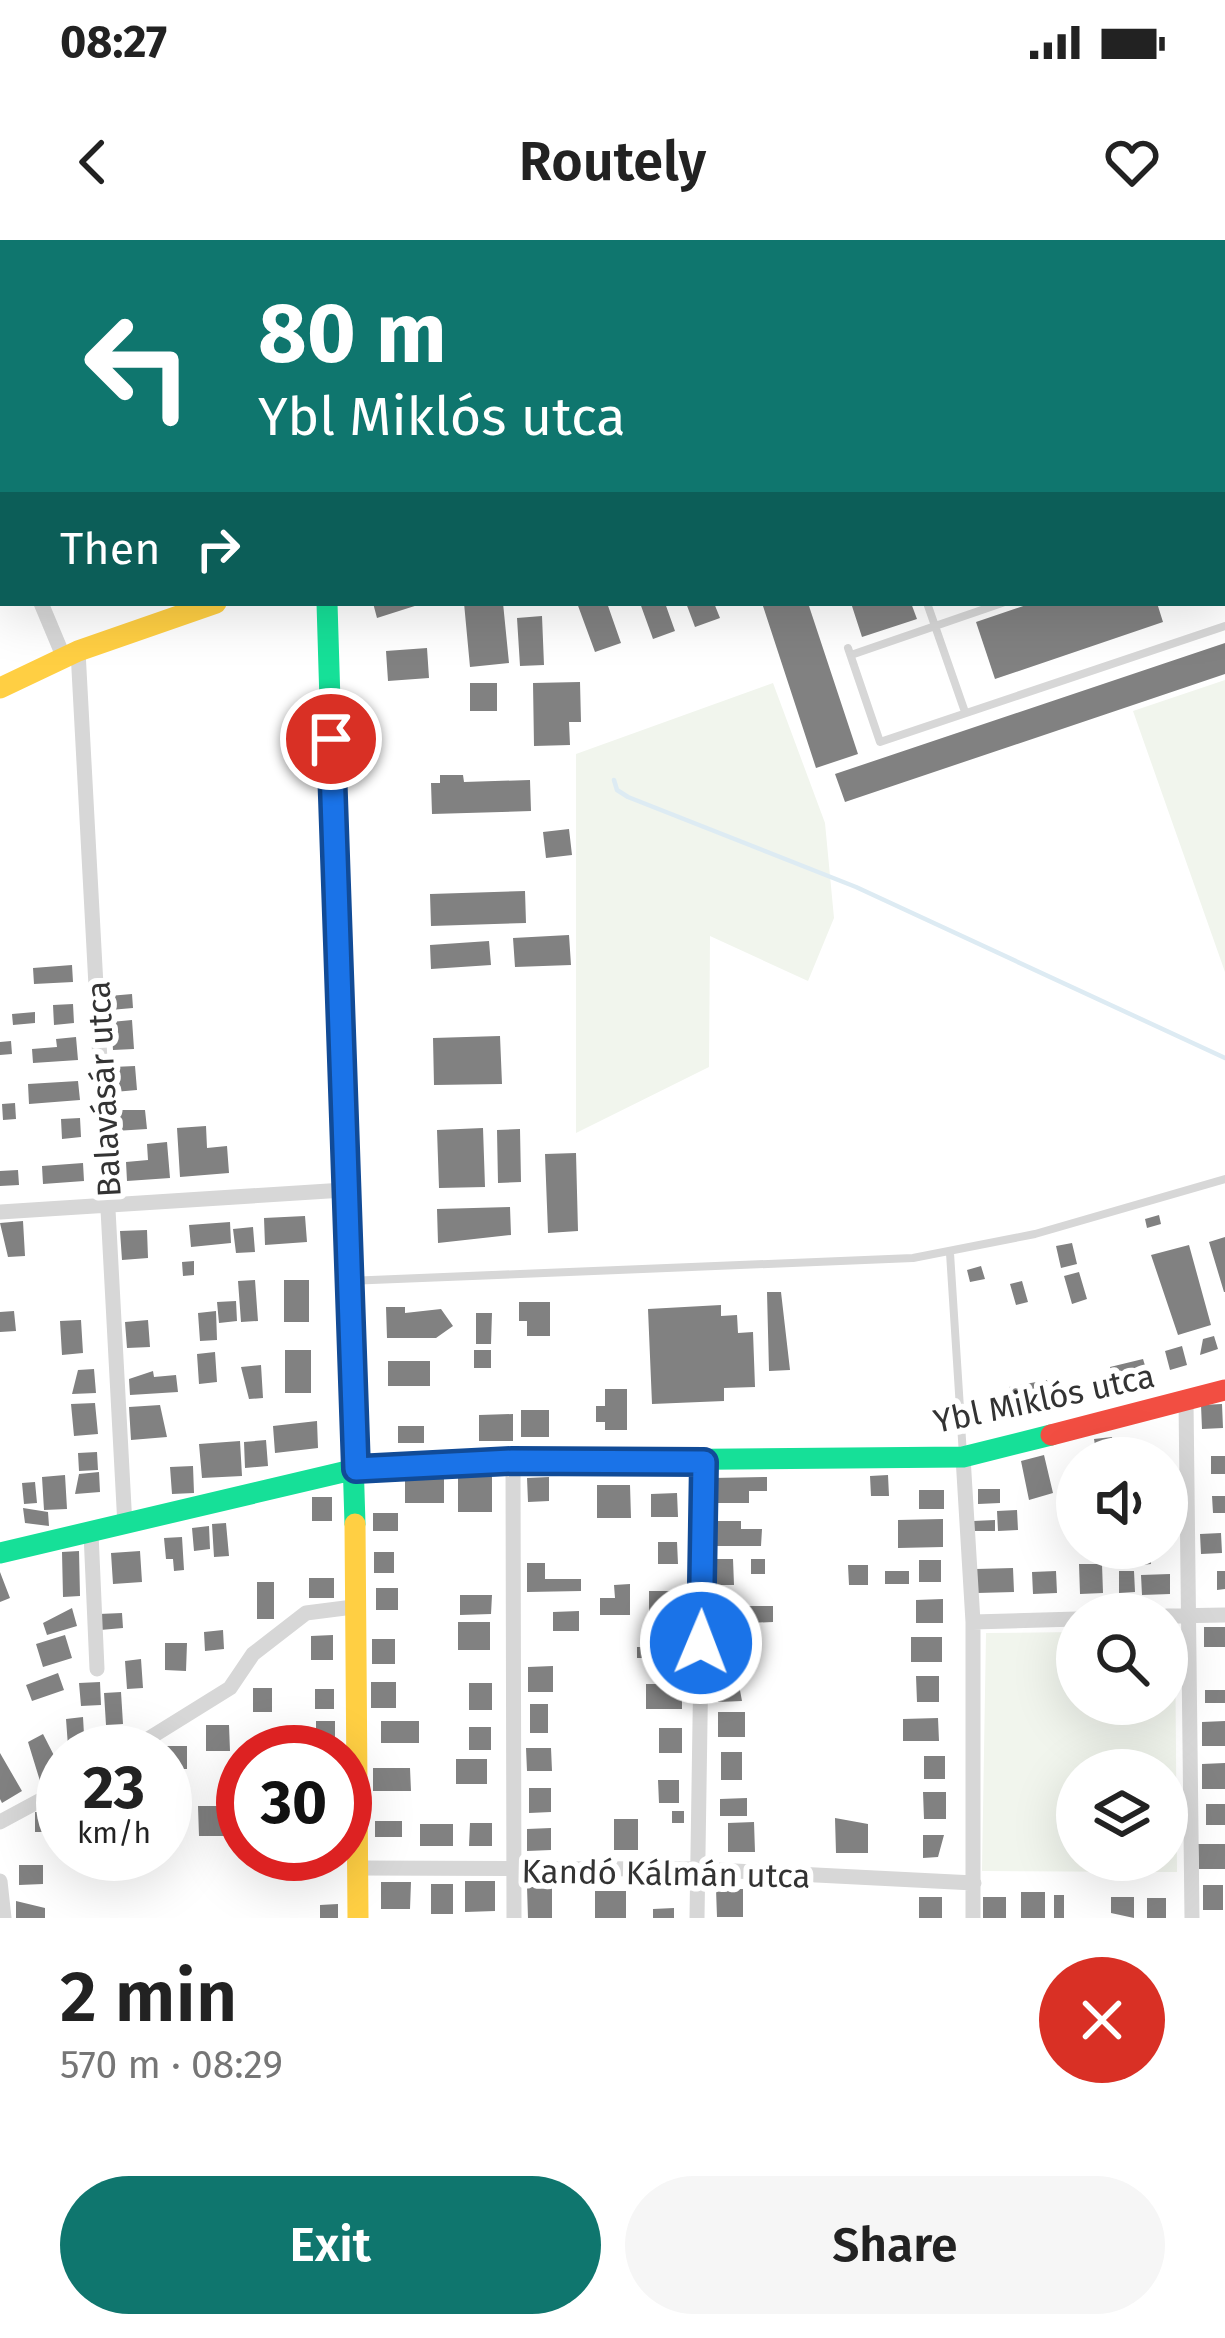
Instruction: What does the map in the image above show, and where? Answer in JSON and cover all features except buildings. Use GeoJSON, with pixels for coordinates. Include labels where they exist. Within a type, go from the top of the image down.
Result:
{"type":"FeatureCollection","features":[{"type":"Feature","properties":{"kind":"street","name":"Balavásár utca"},"geometry":{"type":"LineString","coordinates":[[43,606],[71,654],[110,1205],[125,1526]]}},
{"type":"Feature","properties":{"kind":"street"},"geometry":{"type":"LineString","coordinates":[[0,688],[71,654],[207,606]]}},
{"type":"Feature","properties":{"kind":"street"},"geometry":{"type":"LineString","coordinates":[[327,606],[346,1281],[356,1469],[355,1725]]}},
{"type":"Feature","properties":{"kind":"street"},"geometry":{"type":"LineString","coordinates":[[0,1212],[344,1190]]}},
{"type":"Feature","properties":{"kind":"street","name":"Ybl Miklós utca"},"geometry":{"type":"LineString","coordinates":[[0,1553],[356,1469],[512,1461],[963,1457],[1225,1390]]}},
{"type":"Feature","properties":{"kind":"street"},"geometry":{"type":"LineString","coordinates":[[1186,1402],[1192,1918]]}},
{"type":"Feature","properties":{"kind":"street"},"geometry":{"type":"LineString","coordinates":[[963,1457],[973,1622],[973,1918]]}},
{"type":"Feature","properties":{"kind":"street"},"geometry":{"type":"LineString","coordinates":[[512,1461],[514,1918]]}},
{"type":"Feature","properties":{"kind":"street"},"geometry":{"type":"LineString","coordinates":[[698,1918],[704,1462]]}},
{"type":"Feature","properties":{"kind":"street"},"geometry":{"type":"LineString","coordinates":[[92,1533],[97,1669]]}},
{"type":"Feature","properties":{"kind":"street"},"geometry":{"type":"LineString","coordinates":[[171,1725],[230,1688],[253,1654],[306,1613],[352,1607]]}},
{"type":"Feature","properties":{"kind":"street"},"geometry":{"type":"LineString","coordinates":[[1189,1616],[1225,1616]]}},
{"type":"Feature","properties":{"kind":"street"},"geometry":{"type":"LineString","coordinates":[[973,1622],[1056,1620]]}},
{"type":"Feature","properties":{"kind":"street"},"geometry":{"type":"LineString","coordinates":[[0,1822],[36,1803]]}},
{"type":"Feature","properties":{"kind":"street","name":"Kandó Kálmán utca"},"geometry":{"type":"LineString","coordinates":[[372,1868],[697,1869],[974,1883]]}},
{"type":"Feature","properties":{"kind":"street"},"geometry":{"type":"LineString","coordinates":[[0,1881],[4,1918]]}},
{"type":"Feature","properties":{"kind":"street"},"geometry":{"type":"LineString","coordinates":[[358,1881],[358,1918]]}},
{"type":"Feature","properties":{"kind":"lane"},"geometry":{"type":"LineString","coordinates":[[928,606],[965,712]]}},
{"type":"Feature","properties":{"kind":"lane"},"geometry":{"type":"LineString","coordinates":[[993,606],[849,651],[880,742],[1225,626]]}},
{"type":"Feature","properties":{"kind":"lane"},"geometry":{"type":"LineString","coordinates":[[346,1281],[950,1253],[1225,1179]]}},
{"type":"Feature","properties":{"kind":"lane"},"geometry":{"type":"LineString","coordinates":[[950,1253],[963,1457]]}},
{"type":"Feature","properties":{"kind":"shaded area"},"geometry":{"type":"Polygon","coordinates":[[[1225,680],[1225,972],[1133,711],[1225,680]]]}},
{"type":"Feature","properties":{"kind":"shaded area"},"geometry":{"type":"Polygon","coordinates":[[[773,683],[825,823],[834,918],[808,981],[710,936],[709,1067],[576,1133],[576,754],[773,683]]]}},
{"type":"Feature","properties":{"kind":"shaded area"},"geometry":{"type":"Polygon","coordinates":[[[1056,1632],[1056,1725],[1176,1725],[1176,1749],[1056,1749],[1056,1871],[982,1871],[986,1633],[1056,1632]]]}},
{"type":"Feature","properties":{"kind":"waterway"},"geometry":{"type":"LineString","coordinates":[[614,780],[617,790],[628,797],[856,887],[1225,1058]]}},
{"type":"Feature","properties":{"kind":"traffic: fast"},"geometry":{"type":"LineString","coordinates":[[327,606],[355,1524]]}},
{"type":"Feature","properties":{"kind":"traffic: fast"},"geometry":{"type":"LineString","coordinates":[[0,1553],[356,1469],[513,1461],[963,1457],[1051,1435]]}},
{"type":"Feature","properties":{"kind":"traffic: slow"},"geometry":{"type":"LineString","coordinates":[[0,688],[78,651],[207,606]]}},
{"type":"Feature","properties":{"kind":"traffic: slow"},"geometry":{"type":"LineString","coordinates":[[355,1524],[358,1918]]}},
{"type":"Feature","properties":{"kind":"traffic: jam"},"geometry":{"type":"LineString","coordinates":[[1051,1435],[1225,1390]]}},
{"type":"Feature","properties":{"kind":"route"},"geometry":{"type":"LineString","coordinates":[[331,739],[356,1469],[512,1461],[704,1462],[701,1643]]}}]}
